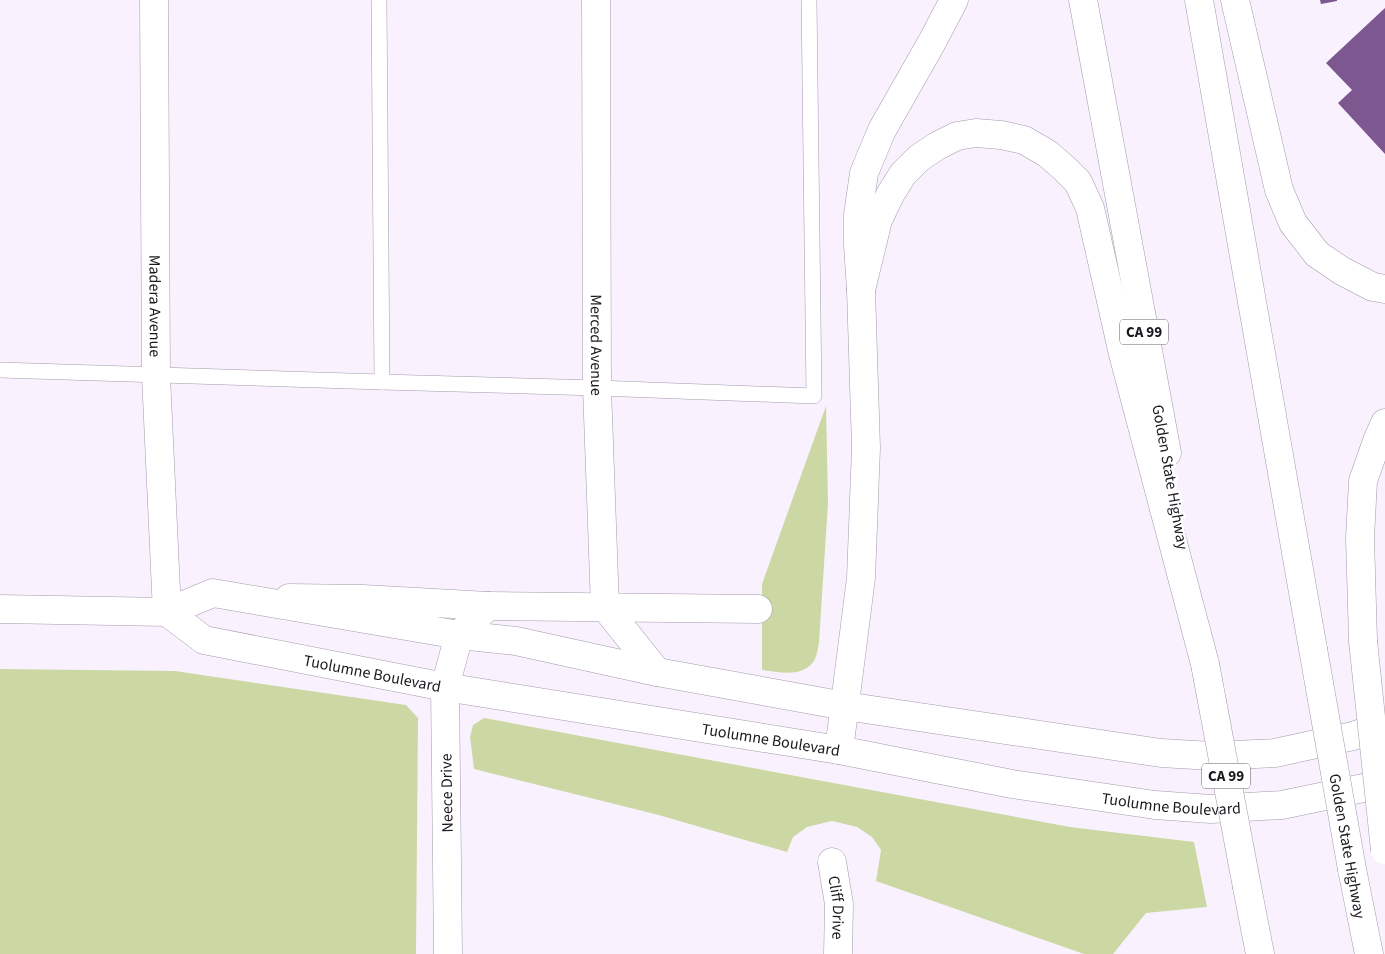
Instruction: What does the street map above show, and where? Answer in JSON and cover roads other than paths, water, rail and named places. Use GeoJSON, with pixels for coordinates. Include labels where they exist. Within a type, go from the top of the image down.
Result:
{"type":"FeatureCollection","features":[{"type":"Feature","properties":{"kind":"main road","name":"Madera Avenue"},"geometry":{"type":"LineString","coordinates":[[154,0],[156,376],[166,612]]}},
{"type":"Feature","properties":{"kind":"main road","name":"Merced Avenue"},"geometry":{"type":"LineString","coordinates":[[596,0],[597,388],[605,607]]}},
{"type":"Feature","properties":{"kind":"main road"},"geometry":{"type":"LineString","coordinates":[[839,750],[862,569],[866,448],[858,215],[864,173],[882,130],[954,0]]}},
{"type":"Feature","properties":{"kind":"main road","name":"Golden State Highway"},"geometry":{"type":"LineString","coordinates":[[1083,0],[1260,954]]}},
{"type":"Feature","properties":{"kind":"main road","name":"Golden State Highway"},"geometry":{"type":"LineString","coordinates":[[1199,0],[1352,869],[1369,954]]}},
{"type":"Feature","properties":{"kind":"main road"},"geometry":{"type":"LineString","coordinates":[[1235,0],[1279,190],[1293,223],[1317,254],[1342,271],[1373,287],[1385,289]]}},
{"type":"Feature","properties":{"kind":"main road"},"geometry":{"type":"LineString","coordinates":[[861,290],[878,220],[891,193],[903,174],[919,158],[957,136],[976,133],[1001,135],[1024,140],[1048,154],[1078,182],[1090,208],[1123,354],[1205,664]]}},
{"type":"Feature","properties":{"kind":"main road"},"geometry":{"type":"LineString","coordinates":[[1385,423],[1363,482],[1360,538],[1363,642],[1385,850]]}},
{"type":"Feature","properties":{"kind":"main road"},"geometry":{"type":"LineString","coordinates":[[0,609],[166,612],[213,593],[459,635],[516,641],[657,672],[845,706],[1161,753],[1212,756],[1275,753],[1353,736],[1385,725]]}},
{"type":"Feature","properties":{"kind":"main road"},"geometry":{"type":"LineString","coordinates":[[246,598],[363,599],[488,606],[758,609]]}},
{"type":"Feature","properties":{"kind":"main road"},"geometry":{"type":"LineString","coordinates":[[459,635],[488,606]]}},
{"type":"Feature","properties":{"kind":"main road"},"geometry":{"type":"LineString","coordinates":[[605,607],[657,672]]}},
{"type":"Feature","properties":{"kind":"main road","name":"Tuolumne Boulevard"},"geometry":{"type":"LineString","coordinates":[[166,612],[204,640],[445,687],[839,750],[1012,784],[1155,805],[1211,809],[1282,805],[1368,787],[1385,781]]}},
{"type":"Feature","properties":{"kind":"main road","name":"Neece Drive"},"geometry":{"type":"LineString","coordinates":[[448,954],[445,687],[459,635]]}},
{"type":"Feature","properties":{"kind":"main road","name":"Cliff Drive"},"geometry":{"type":"LineString","coordinates":[[832,862],[839,904],[838,954]]}},
{"type":"Feature","properties":{"kind":"lane"},"geometry":{"type":"LineString","coordinates":[[379,0],[382,382]]}},
{"type":"Feature","properties":{"kind":"lane"},"geometry":{"type":"LineString","coordinates":[[0,370],[814,396],[809,0]]}}]}
